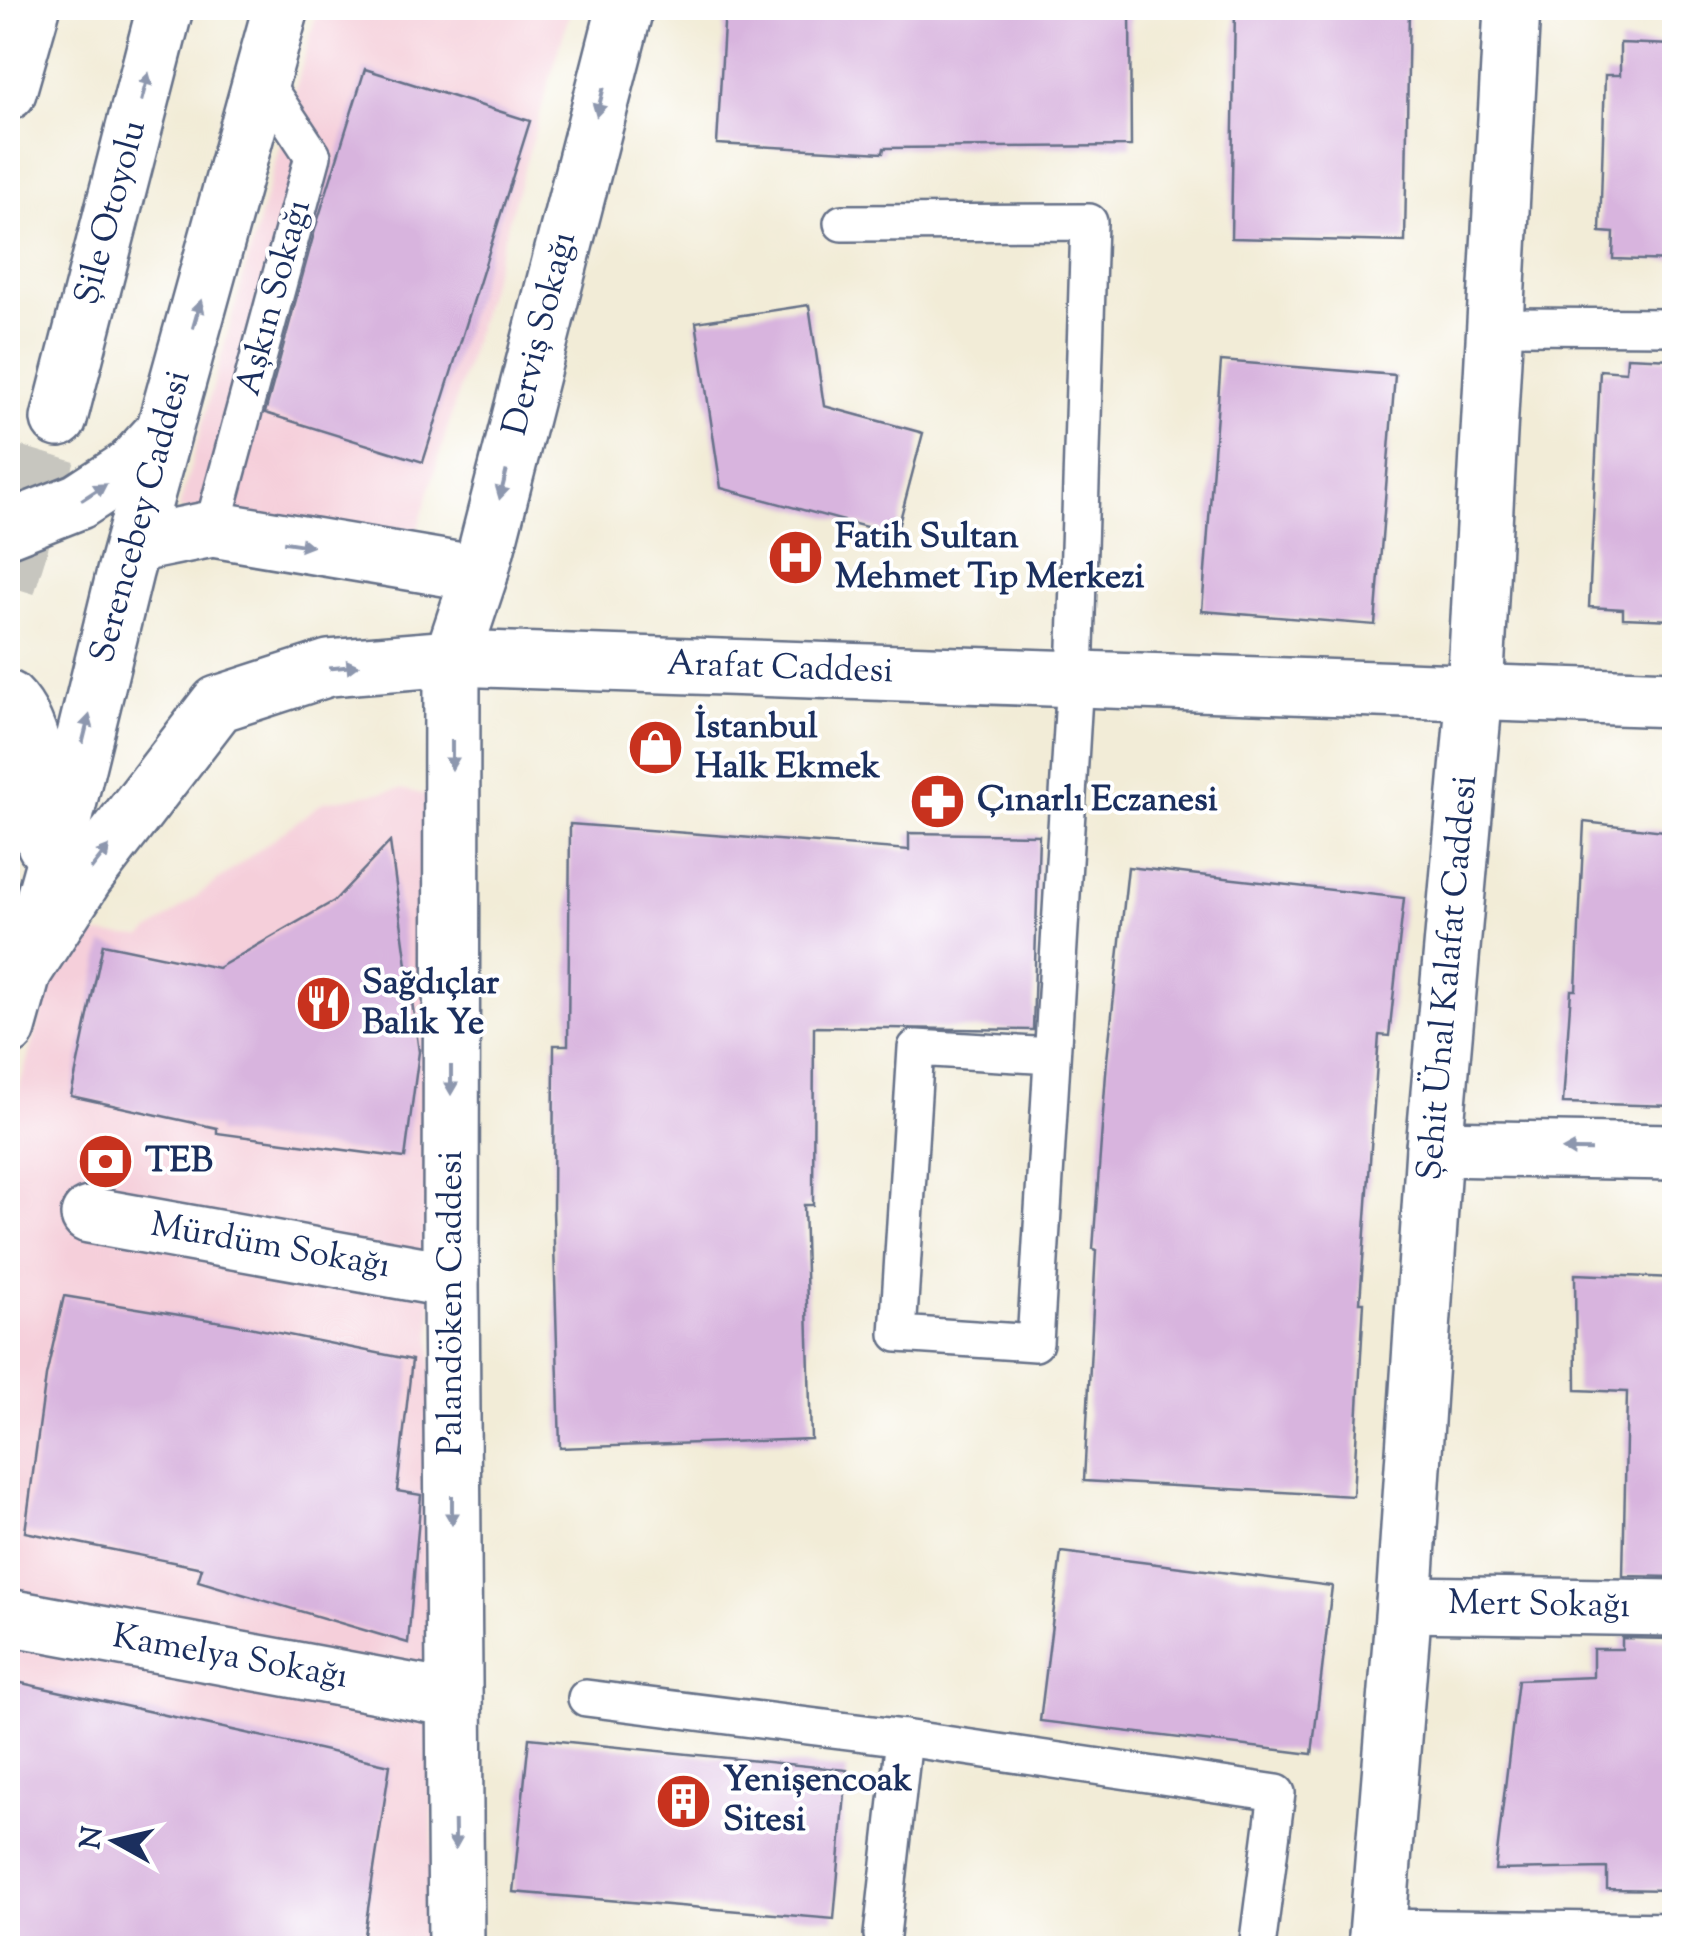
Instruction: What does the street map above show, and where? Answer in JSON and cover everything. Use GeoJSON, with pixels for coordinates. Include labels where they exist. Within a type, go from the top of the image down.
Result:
{"type":"FeatureCollection","features":[{"type":"Feature","properties":{"kind":"main road"},"geometry":{"type":"LineString","coordinates":[[8,92],[32,8]]}},
{"type":"Feature","properties":{"kind":"main road","name":"Şile Otoyolu"},"geometry":{"type":"LineString","coordinates":[[58,419],[165,8]]}},
{"type":"Feature","properties":{"kind":"main road","name":"Serencebey Caddesi"},"geometry":{"type":"LineString","coordinates":[[8,1028],[133,545],[281,8]]}},
{"type":"Feature","properties":{"kind":"main road","name":"Derviş Sokağı"},"geometry":{"type":"LineString","coordinates":[[452,658],[480,574],[625,8]]}},
{"type":"Feature","properties":{"kind":"main road","name":"Şehit Ünal Kalafat Caddesi"},"geometry":{"type":"LineString","coordinates":[[1376,1943],[1404,1604],[1434,1148],[1474,692],[1512,8]]}},
{"type":"Feature","properties":{"kind":"main road"},"geometry":{"type":"LineString","coordinates":[[8,529],[80,501],[131,467],[165,430]]}},
{"type":"Feature","properties":{"kind":"main road"},"geometry":{"type":"LineString","coordinates":[[133,545],[212,529],[480,574]]}},
{"type":"Feature","properties":{"kind":"main road","name":"Arafat Caddesi"},"geometry":{"type":"LineString","coordinates":[[26,968],[85,877],[218,704],[329,668],[452,658],[1674,699]]}},
{"type":"Feature","properties":{"kind":"main road","name":"Palandöken Caddesi"},"geometry":{"type":"LineString","coordinates":[[452,658],[456,1948]]}},
{"type":"Feature","properties":{"kind":"main road"},"geometry":{"type":"LineString","coordinates":[[8,699],[19,710],[37,766],[45,814],[46,892]]}},
{"type":"Feature","properties":{"kind":"main road"},"geometry":{"type":"LineString","coordinates":[[1434,1148],[1674,1152]]}},
{"type":"Feature","properties":{"kind":"main road","name":"Mürdüm Sokağı"},"geometry":{"type":"LineString","coordinates":[[89,1215],[451,1280]]}},
{"type":"Feature","properties":{"kind":"main road","name":"Mert Sokağı"},"geometry":{"type":"LineString","coordinates":[[1404,1604],[1674,1608]]}},
{"type":"Feature","properties":{"kind":"main road","name":"Kamelya Sokağı"},"geometry":{"type":"LineString","coordinates":[[8,1617],[453,1699]]}},
{"type":"Feature","properties":{"kind":"main road"},"geometry":{"type":"LineString","coordinates":[[1376,1943],[1674,1941]]}},
{"type":"Feature","properties":{"kind":"lane","name":"Aşkın Sokağı"},"geometry":{"type":"LineString","coordinates":[[212,529],[313,156],[262,79]]}},
{"type":"Feature","properties":{"kind":"lane"},"geometry":{"type":"LineString","coordinates":[[842,222],[1089,222],[1075,679],[1035,1344],[898,1334],[916,1048],[1052,1056]]}},
{"type":"Feature","properties":{"kind":"lane"},"geometry":{"type":"LineString","coordinates":[[1495,326],[1674,326]]}},
{"type":"Feature","properties":{"kind":"lane"},"geometry":{"type":"LineString","coordinates":[[586,1698],[904,1738],[1277,1793],[1257,1948]]}},
{"type":"Feature","properties":{"kind":"lane"},"geometry":{"type":"LineString","coordinates":[[882,1935],[904,1738]]}},
{"type":"Feature","properties":{"kind":"shaded area"},"geometry":{"type":"Polygon","coordinates":[[[318,8],[571,8],[410,556],[179,509],[318,8]]]}},
{"type":"Feature","properties":{"kind":"shaded area"},"geometry":{"type":"Polygon","coordinates":[[[401,789],[430,796],[433,1948],[8,1948],[8,1125],[65,932],[142,937],[323,802],[401,789]]]}},
{"type":"Feature","properties":{"kind":"building"},"geometry":{"type":"Polygon","coordinates":[[[725,8],[1130,8],[1131,146],[884,148],[883,153],[717,144],[725,8]]]}},
{"type":"Feature","properties":{"kind":"building"},"geometry":{"type":"Polygon","coordinates":[[[1235,8],[1409,8],[1405,242],[1231,238],[1235,8]]]}},
{"type":"Feature","properties":{"kind":"building"},"geometry":{"type":"Polygon","coordinates":[[[1620,43],[1674,45],[1674,261],[1613,259],[1614,233],[1600,232],[1605,75],[1620,75],[1620,43]]]}},
{"type":"Feature","properties":{"kind":"building"},"geometry":{"type":"Polygon","coordinates":[[[365,69],[530,121],[423,462],[265,413],[316,226],[365,69]]]}},
{"type":"Feature","properties":{"kind":"building"},"geometry":{"type":"Polygon","coordinates":[[[809,305],[824,406],[923,433],[896,535],[721,488],[696,322],[809,305]]]}},
{"type":"Feature","properties":{"kind":"building"},"geometry":{"type":"Polygon","coordinates":[[[1627,357],[1673,359],[1674,620],[1623,618],[1623,609],[1589,607],[1600,370],[1626,372],[1627,357]]]}},
{"type":"Feature","properties":{"kind":"building"},"geometry":{"type":"Polygon","coordinates":[[[1221,361],[1395,375],[1375,625],[1202,611],[1221,361]]]}},
{"type":"Feature","properties":{"kind":"building"},"geometry":{"type":"Polygon","coordinates":[[[1584,822],[1674,832],[1674,1106],[1563,1103],[1571,990],[1576,990],[1584,822]]]}},
{"type":"Feature","properties":{"kind":"building"},"geometry":{"type":"Polygon","coordinates":[[[570,824],[909,850],[909,833],[1039,835],[1033,1030],[814,1027],[813,1205],[804,1205],[811,1439],[560,1448],[553,1210],[554,1045],[568,1045],[570,824]]]}},
{"type":"Feature","properties":{"kind":"building","name":"Sağdıçlar Balık Ye"},"geometry":{"type":"Polygon","coordinates":[[[390,842],[419,1052],[405,1158],[217,1133],[217,1128],[71,1096],[103,944],[218,968],[334,901],[390,842]]]}},
{"type":"Feature","properties":{"kind":"building"},"geometry":{"type":"Polygon","coordinates":[[[1128,867],[1404,898],[1389,1036],[1379,1035],[1360,1302],[1364,1302],[1353,1496],[1084,1481],[1096,1250],[1093,1249],[1107,1060],[1128,867]]]}},
{"type":"Feature","properties":{"kind":"building"},"geometry":{"type":"Polygon","coordinates":[[[1575,1274],[1674,1278],[1674,1577],[1623,1576],[1627,1392],[1576,1390],[1575,1274]]]}},
{"type":"Feature","properties":{"kind":"building"},"geometry":{"type":"Polygon","coordinates":[[[64,1296],[234,1324],[412,1360],[397,1491],[421,1495],[408,1643],[198,1581],[202,1568],[25,1532],[46,1376],[64,1296]]]}},
{"type":"Feature","properties":{"kind":"building"},"geometry":{"type":"Polygon","coordinates":[[[1061,1552],[1332,1586],[1312,1754],[1040,1721],[1061,1552]]]}},
{"type":"Feature","properties":{"kind":"building"},"geometry":{"type":"Polygon","coordinates":[[[1622,1638],[1674,1639],[1674,1890],[1607,1889],[1607,1868],[1495,1870],[1518,1680],[1593,1677],[1593,1649],[1622,1649],[1622,1638]]]}},
{"type":"Feature","properties":{"kind":"building"},"geometry":{"type":"Polygon","coordinates":[[[8,1680],[390,1765],[362,1948],[8,1948],[8,1680]]]}},
{"type":"Feature","properties":{"kind":"building","name":"Yenişencoak Sitesi"},"geometry":{"type":"Polygon","coordinates":[[[529,1738],[847,1770],[834,1919],[513,1892],[529,1738]]]}},
{"type":"Feature","properties":{"kind":"tunnel"},"geometry":{"type":"LineString","coordinates":[[8,586],[59,419]]}},
{"type":"Feature","properties":{"kind":"place","name":"Fatih Sultan Mehmet Tıp Merkezi"},"geometry":{"type":"Point","coordinates":[796,558]}},
{"type":"Feature","properties":{"kind":"place","name":"İstanbul Halk Ekmek"},"geometry":{"type":"Point","coordinates":[656,748]}},
{"type":"Feature","properties":{"kind":"place","name":"Çınarlı Eczanesi"},"geometry":{"type":"Point","coordinates":[938,801]}},
{"type":"Feature","properties":{"kind":"place","name":"Sağdıçlar Balık Ye"},"geometry":{"type":"Point","coordinates":[323,1004]}},
{"type":"Feature","properties":{"kind":"place","name":"TEB"},"geometry":{"type":"Point","coordinates":[106,1162]}},
{"type":"Feature","properties":{"kind":"place","name":"Yenişencoak Sitesi"},"geometry":{"type":"Point","coordinates":[684,1801]}}]}
